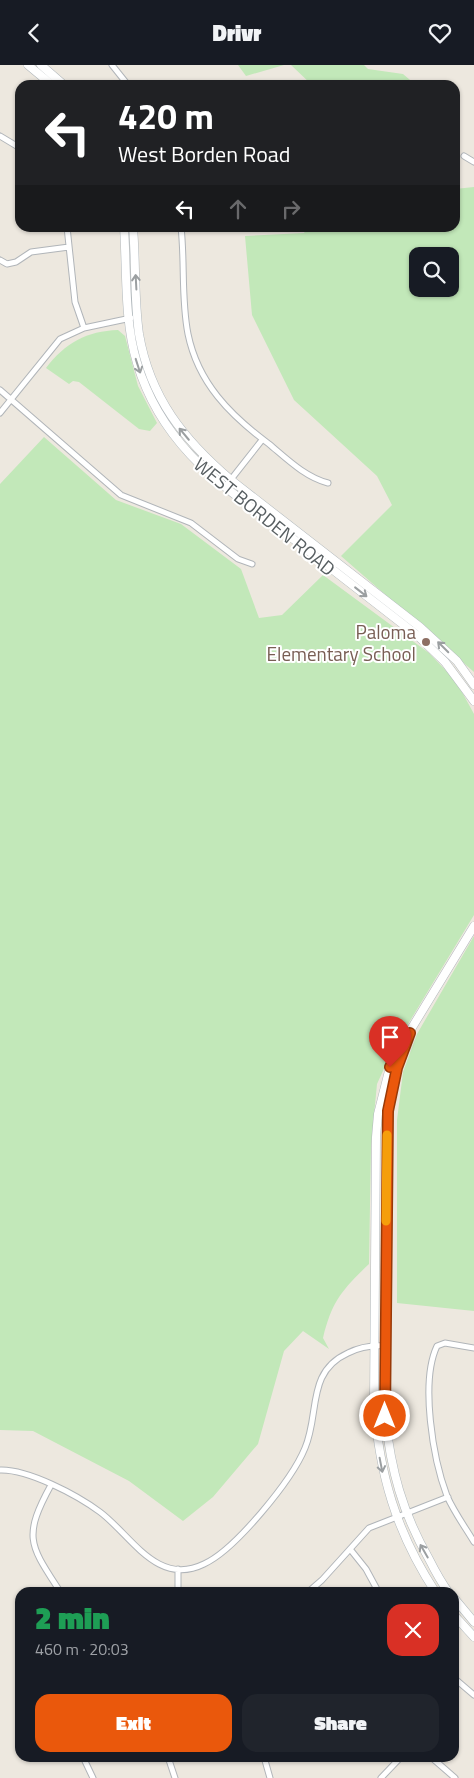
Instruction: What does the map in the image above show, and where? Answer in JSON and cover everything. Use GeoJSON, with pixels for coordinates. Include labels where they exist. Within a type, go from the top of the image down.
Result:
{"type":"FeatureCollection","features":[{"type":"Feature","properties":{"kind":"main road"},"geometry":{"type":"LineString","coordinates":[[28,65],[46,80]]}},
{"type":"Feature","properties":{"kind":"main road"},"geometry":{"type":"LineString","coordinates":[[41,65],[58,80]]}},
{"type":"Feature","properties":{"kind":"main road","name":"WEST BORDEN ROAD"},"geometry":{"type":"LineString","coordinates":[[124,232],[129,318],[138,364],[162,419],[186,452],[225,487],[418,636],[445,662],[474,701]]}},
{"type":"Feature","properties":{"kind":"main road","name":"WEST BORDEN ROAD"},"geometry":{"type":"LineString","coordinates":[[133,232],[138,317],[142,349],[161,401],[174,421],[201,455],[420,627],[457,661],[474,685]]}},
{"type":"Feature","properties":{"kind":"main road"},"geometry":{"type":"LineString","coordinates":[[432,1587],[408,1546],[396,1519],[382,1469],[376,1438],[374,1345],[378,1114],[390,1067],[474,926]]}},
{"type":"Feature","properties":{"kind":"main road"},"geometry":{"type":"LineString","coordinates":[[410,1033],[397,1068],[388,1111],[385,1416],[388,1445],[398,1493],[415,1536],[445,1587]]}},
{"type":"Feature","properties":{"kind":"main road"},"geometry":{"type":"LineString","coordinates":[[459,1604],[474,1622]]}},
{"type":"Feature","properties":{"kind":"main road"},"geometry":{"type":"LineString","coordinates":[[459,1620],[474,1637]]}},
{"type":"Feature","properties":{"kind":"street"},"geometry":{"type":"LineString","coordinates":[[112,65],[124,80]]}},
{"type":"Feature","properties":{"kind":"street"},"geometry":{"type":"LineString","coordinates":[[0,135],[15,145]]}},
{"type":"Feature","properties":{"kind":"street"},"geometry":{"type":"LineString","coordinates":[[464,156],[474,162]]}},
{"type":"Feature","properties":{"kind":"street"},"geometry":{"type":"LineString","coordinates":[[68,232],[76,302],[84,328]]}},
{"type":"Feature","properties":{"kind":"street"},"geometry":{"type":"LineString","coordinates":[[181,232],[186,316],[192,351],[208,385],[234,416],[262,440],[314,479],[328,483]]}},
{"type":"Feature","properties":{"kind":"street"},"geometry":{"type":"LineString","coordinates":[[0,260],[7,264],[16,262],[31,252],[69,247]]}},
{"type":"Feature","properties":{"kind":"street"},"geometry":{"type":"LineString","coordinates":[[0,413],[51,347],[60,339],[84,328],[138,317]]}},
{"type":"Feature","properties":{"kind":"street"},"geometry":{"type":"LineString","coordinates":[[0,390],[121,495],[191,523],[238,559],[252,564]]}},
{"type":"Feature","properties":{"kind":"street"},"geometry":{"type":"LineString","coordinates":[[225,487],[262,440]]}},
{"type":"Feature","properties":{"kind":"street"},"geometry":{"type":"LineString","coordinates":[[474,1348],[445,1343],[436,1346],[432,1357],[429,1416],[437,1459],[448,1497],[474,1542]]}},
{"type":"Feature","properties":{"kind":"street"},"geometry":{"type":"LineString","coordinates":[[0,1470],[26,1473],[100,1511],[141,1553],[154,1561],[178,1569],[204,1564],[249,1527],[262,1512],[305,1449],[310,1435],[318,1384],[324,1371],[336,1359],[374,1345],[385,1345]]}},
{"type":"Feature","properties":{"kind":"street"},"geometry":{"type":"LineString","coordinates":[[51,1485],[37,1512],[32,1539],[36,1553],[57,1587]]}},
{"type":"Feature","properties":{"kind":"street"},"geometry":{"type":"LineString","coordinates":[[314,1587],[369,1528],[448,1497]]}},
{"type":"Feature","properties":{"kind":"street"},"geometry":{"type":"LineString","coordinates":[[350,1549],[366,1569],[376,1587]]}},
{"type":"Feature","properties":{"kind":"street"},"geometry":{"type":"LineString","coordinates":[[178,1569],[178,1587]]}},
{"type":"Feature","properties":{"kind":"street"},"geometry":{"type":"LineString","coordinates":[[459,1682],[474,1695]]}},
{"type":"Feature","properties":{"kind":"street"},"geometry":{"type":"LineString","coordinates":[[85,1762],[93,1778]]}},
{"type":"Feature","properties":{"kind":"street"},"geometry":{"type":"LineString","coordinates":[[170,1762],[175,1778]]}},
{"type":"Feature","properties":{"kind":"street"},"geometry":{"type":"LineString","coordinates":[[265,1762],[270,1778]]}},
{"type":"Feature","properties":{"kind":"street"},"geometry":{"type":"LineString","coordinates":[[381,1778],[395,1762]]}},
{"type":"Feature","properties":{"kind":"street"},"geometry":{"type":"LineString","coordinates":[[437,1762],[455,1778]]}},
{"type":"Feature","properties":{"kind":"green space"},"geometry":{"type":"Polygon","coordinates":[[[238,65],[284,65],[246,76],[238,65]]]}},
{"type":"Feature","properties":{"kind":"green space"},"geometry":{"type":"Polygon","coordinates":[[[291,65],[364,65],[368,69],[403,74],[410,80],[307,80],[291,65]]]}},
{"type":"Feature","properties":{"kind":"green space"},"geometry":{"type":"Polygon","coordinates":[[[474,187],[474,672],[341,556],[392,505],[377,476],[294,400],[252,315],[245,236],[305,232],[460,232],[460,188],[474,187]]]}},
{"type":"Feature","properties":{"kind":"green space"},"geometry":{"type":"Polygon","coordinates":[[[118,330],[125,336],[138,386],[157,423],[150,431],[139,429],[79,382],[73,381],[69,384],[46,368],[69,345],[78,340],[96,333],[118,330]]]}},
{"type":"Feature","properties":{"kind":"green space"},"geometry":{"type":"Polygon","coordinates":[[[44,437],[116,500],[181,524],[241,569],[259,618],[282,615],[323,575],[429,653],[456,681],[474,714],[474,915],[393,1049],[377,1084],[371,1146],[369,1264],[345,1289],[334,1305],[323,1338],[329,1349],[303,1331],[284,1351],[258,1444],[213,1497],[183,1521],[129,1481],[33,1431],[0,1430],[0,484],[44,437]]]}},
{"type":"Feature","properties":{"kind":"green space"},"geometry":{"type":"Polygon","coordinates":[[[474,936],[474,1311],[397,1303],[397,1120],[403,1072],[417,1034],[474,936]]]}},
{"type":"Feature","properties":{"kind":"slow traffic"},"geometry":{"type":"LineString","coordinates":[[386,1221],[387,1135]]}},
{"type":"Feature","properties":{"kind":"place","name":"Paloma Elementary School"},"geometry":{"type":"Point","coordinates":[426,642]}},
{"type":"Feature","properties":{"kind":"route"},"geometry":{"type":"LineString","coordinates":[[385,1416],[386,1153],[388,1111],[397,1068],[410,1033],[390,1067]]}}]}
